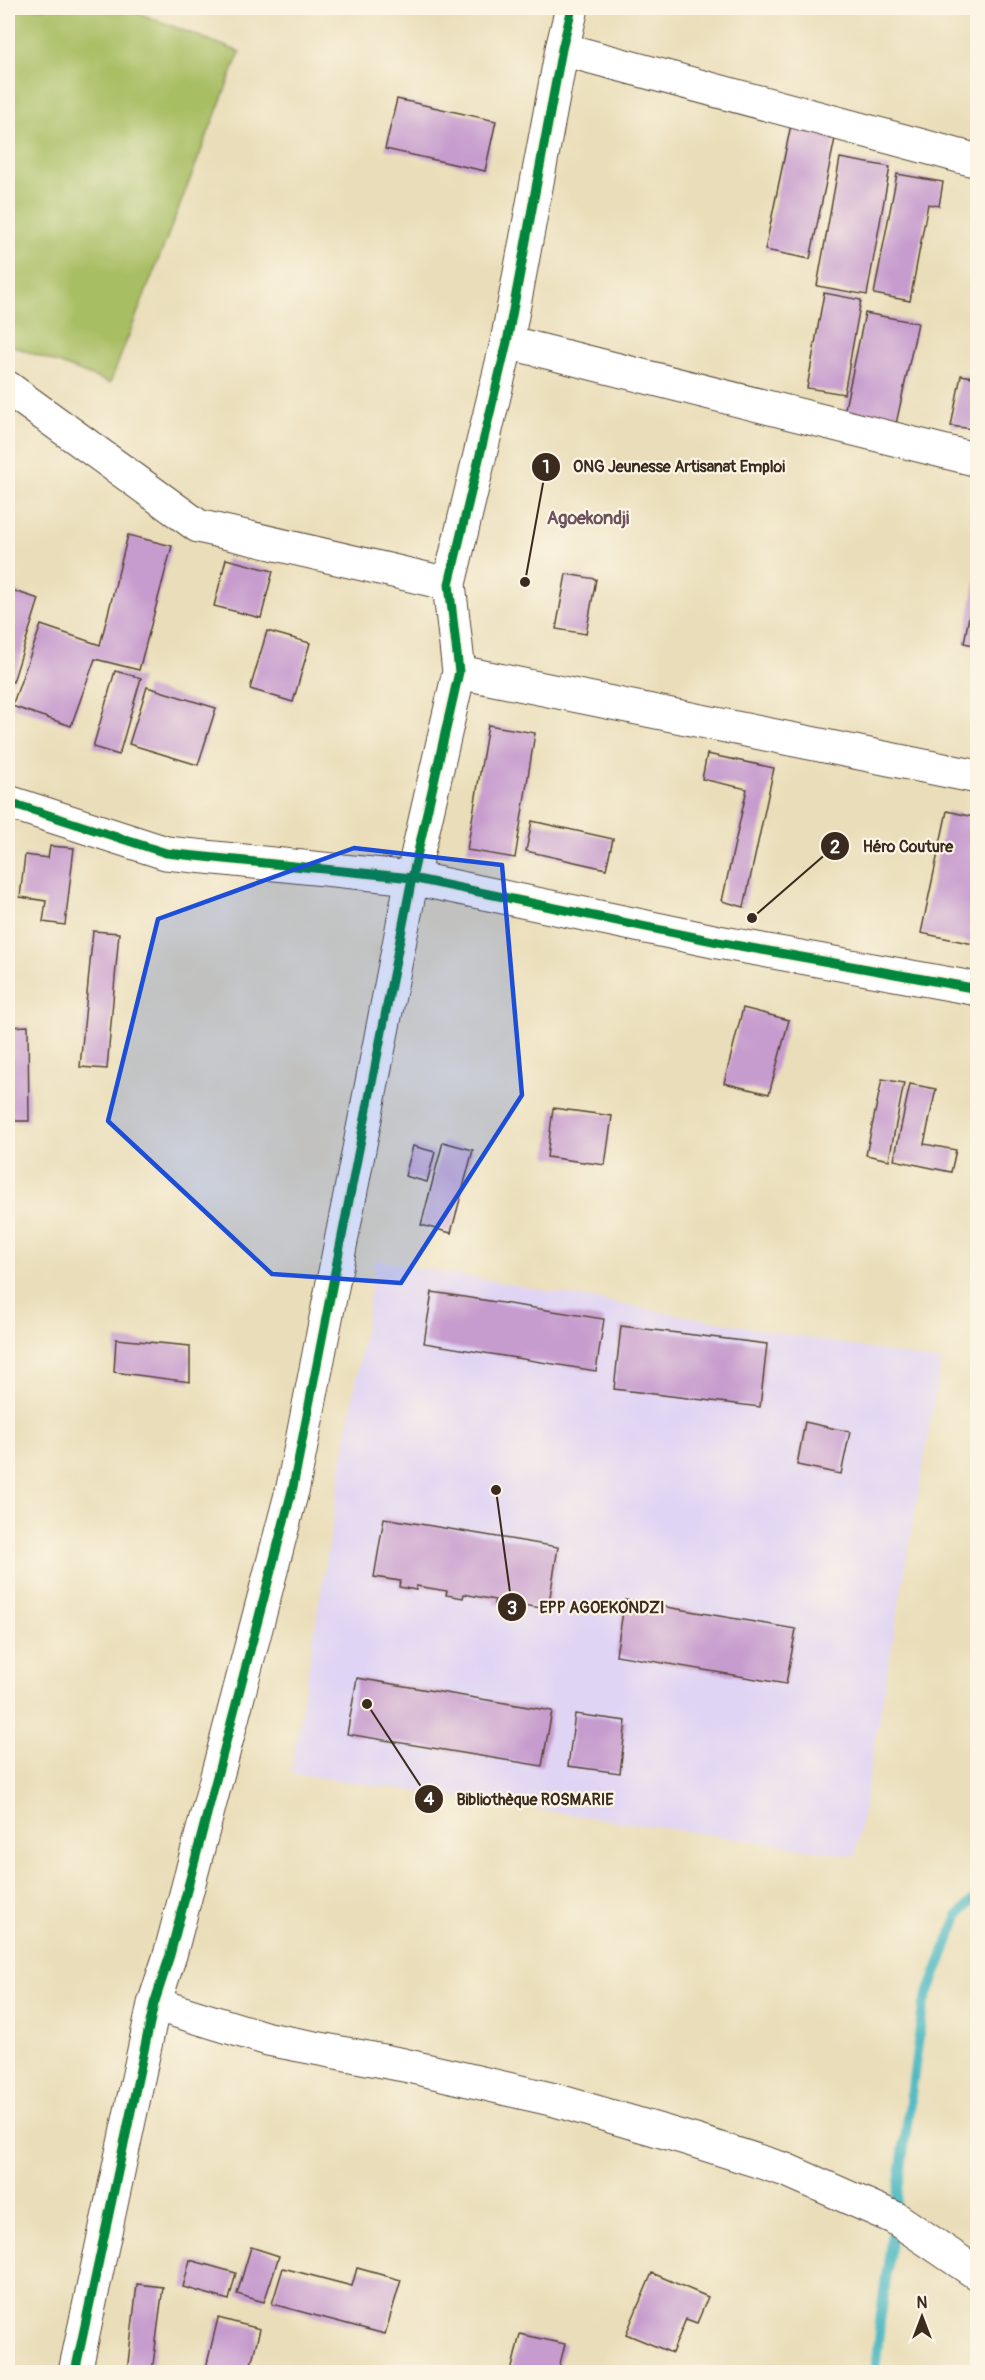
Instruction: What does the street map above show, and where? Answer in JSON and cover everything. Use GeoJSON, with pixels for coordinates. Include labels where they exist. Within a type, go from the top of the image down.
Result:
{"type":"FeatureCollection","features":[{"type":"Feature","properties":{"kind":"street"},"geometry":{"type":"LineString","coordinates":[[75,2373],[154,2004],[170,1955],[293,1487],[412,878],[459,672],[449,584],[507,342],[562,49],[572,8]]}},
{"type":"Feature","properties":{"kind":"street"},"geometry":{"type":"LineString","coordinates":[[562,49],[978,161]]}},
{"type":"Feature","properties":{"kind":"street"},"geometry":{"type":"LineString","coordinates":[[507,342],[978,460]]}},
{"type":"Feature","properties":{"kind":"street"},"geometry":{"type":"LineString","coordinates":[[8,388],[198,526],[449,584]]}},
{"type":"Feature","properties":{"kind":"street"},"geometry":{"type":"LineString","coordinates":[[459,672],[978,777]]}},
{"type":"Feature","properties":{"kind":"street"},"geometry":{"type":"LineString","coordinates":[[8,802],[166,853],[412,878],[718,942],[978,989]]}},
{"type":"Feature","properties":{"kind":"street"},"geometry":{"type":"LineString","coordinates":[[154,2004],[268,2038],[404,2065],[555,2100],[786,2170],[895,2218],[978,2274]]}},
{"type":"Feature","properties":{"kind":"highlighted area"},"geometry":{"type":"Polygon","coordinates":[[[354,848],[502,865],[522,1095],[401,1283],[272,1274],[108,1121],[158,919],[354,848]]]}},
{"type":"Feature","properties":{"kind":"shaded area"},"geometry":{"type":"Polygon","coordinates":[[[376,1260],[941,1362],[855,1856],[291,1773],[376,1260]]]}},
{"type":"Feature","properties":{"kind":"green space"},"geometry":{"type":"Polygon","coordinates":[[[8,8],[125,8],[240,52],[110,383],[8,344],[8,8]]]}},
{"type":"Feature","properties":{"kind":"building"},"geometry":{"type":"Polygon","coordinates":[[[397,99],[496,121],[485,171],[385,149],[397,99]]]}},
{"type":"Feature","properties":{"kind":"building"},"geometry":{"type":"Polygon","coordinates":[[[792,120],[837,129],[810,259],[765,250],[792,120]]]}},
{"type":"Feature","properties":{"kind":"building"},"geometry":{"type":"Polygon","coordinates":[[[840,158],[890,167],[867,295],[817,286],[840,158]]]}},
{"type":"Feature","properties":{"kind":"building"},"geometry":{"type":"Polygon","coordinates":[[[897,174],[943,182],[939,206],[928,204],[910,301],[874,294],[897,174]]]}},
{"type":"Feature","properties":{"kind":"building"},"geometry":{"type":"Polygon","coordinates":[[[824,293],[861,300],[844,394],[807,388],[824,293]]]}},
{"type":"Feature","properties":{"kind":"building"},"geometry":{"type":"Polygon","coordinates":[[[865,313],[918,323],[896,424],[844,413],[865,313]]]}},
{"type":"Feature","properties":{"kind":"building"},"geometry":{"type":"Polygon","coordinates":[[[961,375],[978,378],[978,395],[972,429],[951,426],[961,375]]]}},
{"type":"Feature","properties":{"kind":"building"},"geometry":{"type":"Polygon","coordinates":[[[128,535],[172,546],[139,670],[95,659],[71,726],[12,706],[41,625],[100,645],[128,535]]]}},
{"type":"Feature","properties":{"kind":"building"},"geometry":{"type":"Polygon","coordinates":[[[226,559],[273,571],[261,618],[214,606],[226,559]]]}},
{"type":"Feature","properties":{"kind":"building"},"geometry":{"type":"Polygon","coordinates":[[[566,574],[596,579],[586,634],[556,629],[566,574]]]}},
{"type":"Feature","properties":{"kind":"building"},"geometry":{"type":"Polygon","coordinates":[[[976,579],[978,579],[978,646],[964,643],[976,579]]]}},
{"type":"Feature","properties":{"kind":"building"},"geometry":{"type":"Polygon","coordinates":[[[8,589],[39,599],[13,682],[8,680],[8,589]]]}},
{"type":"Feature","properties":{"kind":"building"},"geometry":{"type":"Polygon","coordinates":[[[267,631],[310,643],[293,702],[250,689],[267,631]]]}},
{"type":"Feature","properties":{"kind":"building"},"geometry":{"type":"Polygon","coordinates":[[[115,671],[141,678],[119,755],[93,747],[115,671]]]}},
{"type":"Feature","properties":{"kind":"building"},"geometry":{"type":"Polygon","coordinates":[[[147,687],[216,708],[198,765],[129,744],[147,687]]]}},
{"type":"Feature","properties":{"kind":"building"},"geometry":{"type":"Polygon","coordinates":[[[488,725],[535,733],[515,858],[467,850],[488,725]]]}},
{"type":"Feature","properties":{"kind":"building"},"geometry":{"type":"Polygon","coordinates":[[[707,754],[774,768],[744,907],[722,901],[747,789],[702,779],[707,754]]]}},
{"type":"Feature","properties":{"kind":"building"},"geometry":{"type":"Polygon","coordinates":[[[947,811],[978,818],[978,945],[921,933],[947,811]]]}},
{"type":"Feature","properties":{"kind":"building"},"geometry":{"type":"Polygon","coordinates":[[[532,821],[613,839],[606,869],[526,851],[532,821]]]}},
{"type":"Feature","properties":{"kind":"building"},"geometry":{"type":"Polygon","coordinates":[[[50,846],[74,848],[65,925],[43,922],[46,901],[20,897],[25,855],[48,858],[50,846]]]}},
{"type":"Feature","properties":{"kind":"building"},"geometry":{"type":"Polygon","coordinates":[[[93,931],[119,933],[107,1069],[80,1067],[93,931]]]}},
{"type":"Feature","properties":{"kind":"building"},"geometry":{"type":"Polygon","coordinates":[[[743,1008],[789,1020],[769,1094],[724,1083],[743,1008]]]}},
{"type":"Feature","properties":{"kind":"building"},"geometry":{"type":"Polygon","coordinates":[[[28,1026],[29,1121],[8,1121],[8,1027],[28,1026]]]}},
{"type":"Feature","properties":{"kind":"building"},"geometry":{"type":"Polygon","coordinates":[[[882,1079],[904,1083],[889,1160],[866,1155],[882,1079]]]}},
{"type":"Feature","properties":{"kind":"building"},"geometry":{"type":"Polygon","coordinates":[[[910,1084],[936,1089],[924,1144],[956,1150],[951,1172],[894,1160],[910,1084]]]}},
{"type":"Feature","properties":{"kind":"building"},"geometry":{"type":"Polygon","coordinates":[[[553,1108],[612,1116],[605,1165],[547,1157],[553,1108]]]}},
{"type":"Feature","properties":{"kind":"building"},"geometry":{"type":"Polygon","coordinates":[[[443,1142],[473,1150],[451,1233],[421,1225],[443,1142]]]}},
{"type":"Feature","properties":{"kind":"building"},"geometry":{"type":"Polygon","coordinates":[[[413,1146],[435,1152],[427,1182],[405,1176],[413,1146]]]}},
{"type":"Feature","properties":{"kind":"building"},"geometry":{"type":"Polygon","coordinates":[[[432,1292],[604,1319],[596,1371],[424,1343],[432,1292]]]}},
{"type":"Feature","properties":{"kind":"building"},"geometry":{"type":"Polygon","coordinates":[[[621,1326],[767,1344],[760,1407],[614,1389],[621,1326]]]}},
{"type":"Feature","properties":{"kind":"building"},"geometry":{"type":"Polygon","coordinates":[[[116,1339],[190,1346],[190,1382],[114,1372],[116,1339]]]}},
{"type":"Feature","properties":{"kind":"building"},"geometry":{"type":"Polygon","coordinates":[[[805,1422],[850,1432],[841,1474],[797,1465],[805,1422]]]}},
{"type":"Feature","properties":{"kind":"building"},"geometry":{"type":"Polygon","coordinates":[[[384,1518],[558,1547],[548,1609],[509,1603],[509,1607],[494,1604],[495,1600],[464,1594],[463,1598],[446,1595],[447,1591],[416,1586],[416,1590],[399,1587],[400,1581],[374,1577],[384,1518]]]}},
{"type":"Feature","properties":{"kind":"building"},"geometry":{"type":"Polygon","coordinates":[[[625,1600],[796,1629],[786,1684],[616,1655],[625,1600]]]}},
{"type":"Feature","properties":{"kind":"building"},"geometry":{"type":"Polygon","coordinates":[[[357,1678],[552,1711],[542,1766],[347,1734],[357,1678]]]}},
{"type":"Feature","properties":{"kind":"building"},"geometry":{"type":"Polygon","coordinates":[[[575,1714],[626,1721],[620,1773],[568,1766],[575,1714]]]}},
{"type":"Feature","properties":{"kind":"building"},"geometry":{"type":"Polygon","coordinates":[[[251,2247],[279,2256],[264,2302],[237,2294],[251,2247]]]}},
{"type":"Feature","properties":{"kind":"building"},"geometry":{"type":"Polygon","coordinates":[[[190,2260],[236,2273],[229,2300],[183,2287],[190,2260]]]}},
{"type":"Feature","properties":{"kind":"building"},"geometry":{"type":"Polygon","coordinates":[[[283,2268],[352,2286],[357,2268],[401,2280],[385,2334],[272,2304],[283,2268]]]}},
{"type":"Feature","properties":{"kind":"building"},"geometry":{"type":"Polygon","coordinates":[[[652,2273],[708,2297],[697,2323],[686,2319],[672,2353],[626,2334],[652,2273]]]}},
{"type":"Feature","properties":{"kind":"building"},"geometry":{"type":"Polygon","coordinates":[[[137,2284],[163,2287],[152,2372],[127,2372],[137,2284]]]}},
{"type":"Feature","properties":{"kind":"building"},"geometry":{"type":"Polygon","coordinates":[[[218,2318],[260,2329],[249,2372],[205,2372],[218,2318]]]}},
{"type":"Feature","properties":{"kind":"building"},"geometry":{"type":"Polygon","coordinates":[[[520,2334],[565,2344],[558,2372],[511,2372],[520,2334]]]}},
{"type":"Feature","properties":{"kind":"waterway"},"geometry":{"type":"LineString","coordinates":[[875,2372],[923,2007],[958,1916],[978,1895]]}},
{"type":"Feature","properties":{"kind":"cycle path"},"geometry":{"type":"LineString","coordinates":[[75,2372],[154,2004],[170,1955],[293,1487],[412,878],[459,672],[449,584],[507,342],[562,49],[572,8]]}},
{"type":"Feature","properties":{"kind":"cycle path"},"geometry":{"type":"LineString","coordinates":[[8,802],[166,853],[412,878],[718,942],[978,989]]}},
{"type":"Feature","properties":{"kind":"place","name":"ONG Jeunesse Artisanat Emploi"},"geometry":{"type":"Point","coordinates":[525,582]}},
{"type":"Feature","properties":{"kind":"place","name":"Héro Couture"},"geometry":{"type":"Point","coordinates":[752,918]}},
{"type":"Feature","properties":{"kind":"place","name":"EPP AGOEKONDZI"},"geometry":{"type":"Point","coordinates":[496,1490]}},
{"type":"Feature","properties":{"kind":"place","name":"Bibliothèque ROSMARIE"},"geometry":{"type":"Point","coordinates":[367,1704]}},
{"type":"Feature","properties":{"kind":"district","name":"Agoekondji"},"geometry":{"type":"Point","coordinates":[588,518]}}]}
